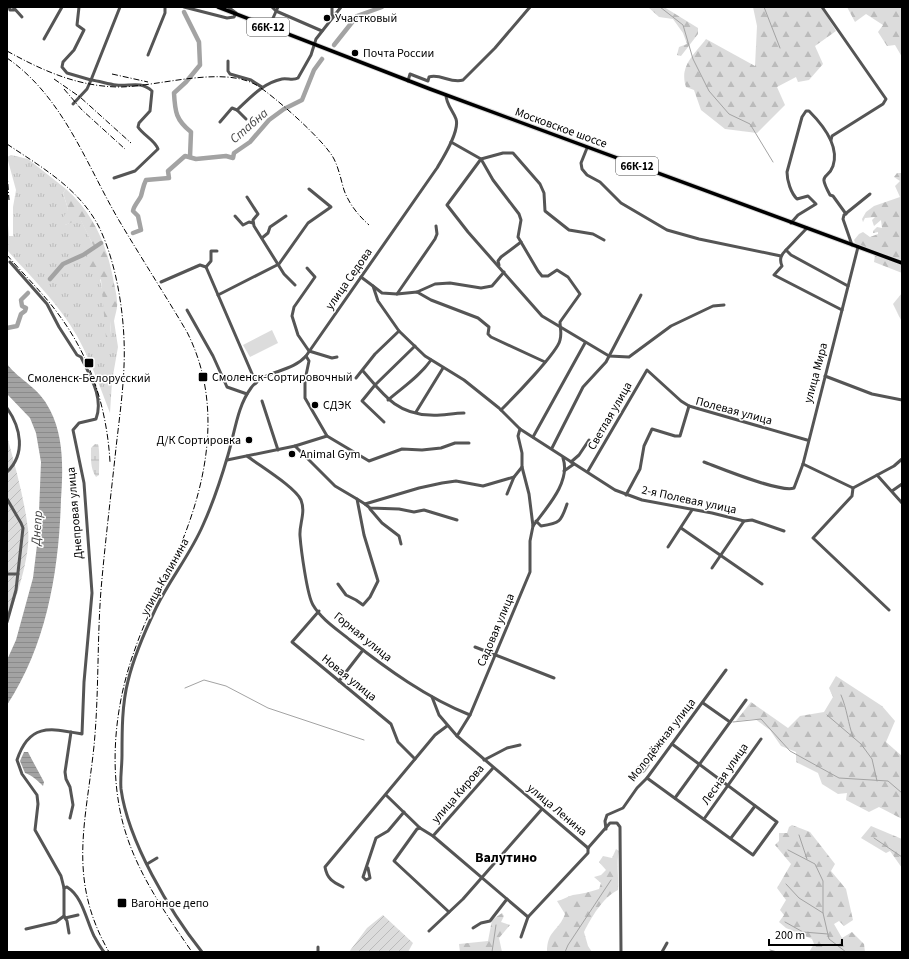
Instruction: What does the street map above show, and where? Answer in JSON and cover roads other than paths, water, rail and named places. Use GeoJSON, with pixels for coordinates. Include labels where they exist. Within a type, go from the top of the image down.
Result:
{"type":"FeatureCollection","features":[{"type":"Feature","properties":{"kind":"main road","name":"66К-12"},"geometry":{"type":"LineString","coordinates":[[218,7],[316,45]]}},
{"type":"Feature","properties":{"kind":"main road","name":"Московское шоссе"},"geometry":{"type":"LineString","coordinates":[[316,45],[446,96],[809,229]]}},
{"type":"Feature","properties":{"kind":"main road","name":"66К-12"},"geometry":{"type":"LineString","coordinates":[[809,229],[902,263]]}},
{"type":"Feature","properties":{"kind":"street"},"geometry":{"type":"LineString","coordinates":[[9,7],[10,10],[13,8],[22,18]]}},
{"type":"Feature","properties":{"kind":"street"},"geometry":{"type":"LineString","coordinates":[[44,39],[62,7]]}},
{"type":"Feature","properties":{"kind":"street"},"geometry":{"type":"LineString","coordinates":[[79,7],[77,25],[84,30],[74,50],[63,62],[62,67],[67,72],[118,85],[134,84],[147,87],[152,91],[150,111],[139,123],[138,127],[142,133],[155,143],[158,149],[135,171],[114,178]]}},
{"type":"Feature","properties":{"kind":"street"},"geometry":{"type":"LineString","coordinates":[[73,104],[87,88],[92,78],[120,7]]}},
{"type":"Feature","properties":{"kind":"street"},"geometry":{"type":"LineString","coordinates":[[148,54],[165,13],[165,7]]}},
{"type":"Feature","properties":{"kind":"street"},"geometry":{"type":"LineString","coordinates":[[184,7],[232,18],[236,14],[228,7]]}},
{"type":"Feature","properties":{"kind":"street"},"geometry":{"type":"LineString","coordinates":[[272,7],[322,31]]}},
{"type":"Feature","properties":{"kind":"street"},"geometry":{"type":"LineString","coordinates":[[332,7],[332,18]]}},
{"type":"Feature","properties":{"kind":"street"},"geometry":{"type":"LineString","coordinates":[[238,110],[262,87],[283,78],[295,80],[298,78],[322,31],[341,7]]}},
{"type":"Feature","properties":{"kind":"street"},"geometry":{"type":"LineString","coordinates":[[428,81],[429,77],[432,76],[450,80],[463,80],[495,48],[530,7]]}},
{"type":"Feature","properties":{"kind":"street"},"geometry":{"type":"LineString","coordinates":[[822,7],[886,99],[883,104],[832,136],[832,144]]}},
{"type":"Feature","properties":{"kind":"street"},"geometry":{"type":"LineString","coordinates":[[269,28],[277,9]]}},
{"type":"Feature","properties":{"kind":"street"},"geometry":{"type":"LineString","coordinates":[[228,62],[228,71],[230,74],[250,80],[262,87]]}},
{"type":"Feature","properties":{"kind":"street"},"geometry":{"type":"LineString","coordinates":[[408,81],[410,74],[428,81],[430,89]]}},
{"type":"Feature","properties":{"kind":"street","name":"улица Седова"},"geometry":{"type":"LineString","coordinates":[[229,453],[236,421],[247,394],[260,379],[291,368],[300,363],[306,356],[437,168],[451,142],[456,121],[446,96]]}},
{"type":"Feature","properties":{"kind":"street"},"geometry":{"type":"LineString","coordinates":[[220,122],[232,108],[238,110],[246,119]]}},
{"type":"Feature","properties":{"kind":"street"},"geometry":{"type":"LineString","coordinates":[[791,223],[798,215],[816,204],[808,196],[798,199],[795,197],[787,179],[787,172],[802,118],[804,113],[808,111],[821,125],[834,149],[834,164],[824,176],[824,180],[830,195],[833,196],[846,214]]}},
{"type":"Feature","properties":{"kind":"street"},"geometry":{"type":"LineString","coordinates":[[451,142],[480,159],[493,180],[519,214],[521,220],[518,237],[542,276],[548,276],[557,270],[564,273],[580,294],[560,322],[562,330],[560,340],[545,362],[501,410]]}},
{"type":"Feature","properties":{"kind":"street"},"geometry":{"type":"LineString","coordinates":[[587,148],[581,163],[582,169],[587,175],[600,182],[621,203],[634,212],[667,230],[781,256]]}},
{"type":"Feature","properties":{"kind":"street"},"geometry":{"type":"LineString","coordinates":[[604,240],[593,234],[569,230],[545,211],[544,193],[540,184],[512,153],[503,153],[480,159],[447,205],[542,316],[609,356],[628,357],[671,326],[712,306],[724,305]]}},
{"type":"Feature","properties":{"kind":"street"},"geometry":{"type":"LineString","coordinates":[[218,294],[279,264],[308,223],[331,207],[309,189]]}},
{"type":"Feature","properties":{"kind":"street"},"geometry":{"type":"LineString","coordinates":[[852,245],[843,219],[846,214],[870,194]]}},
{"type":"Feature","properties":{"kind":"street"},"geometry":{"type":"LineString","coordinates":[[235,216],[243,225],[253,222],[258,214],[247,197]]}},
{"type":"Feature","properties":{"kind":"street"},"geometry":{"type":"LineString","coordinates":[[262,238],[268,233],[270,227],[286,216]]}},
{"type":"Feature","properties":{"kind":"street"},"geometry":{"type":"LineString","coordinates":[[253,222],[254,226],[288,280],[294,285]]}},
{"type":"Feature","properties":{"kind":"street"},"geometry":{"type":"LineString","coordinates":[[396,294],[435,239],[437,234],[436,226]]}},
{"type":"Feature","properties":{"kind":"street"},"geometry":{"type":"LineString","coordinates":[[809,229],[781,256],[780,260],[782,266],[774,275],[842,310]]}},
{"type":"Feature","properties":{"kind":"street"},"geometry":{"type":"LineString","coordinates":[[500,268],[498,261],[501,257],[521,242]]}},
{"type":"Feature","properties":{"kind":"street","name":"улица Мира"},"geometry":{"type":"LineString","coordinates":[[807,440],[858,247]]}},
{"type":"Feature","properties":{"kind":"street"},"geometry":{"type":"LineString","coordinates":[[786,250],[791,255],[848,286]]}},
{"type":"Feature","properties":{"kind":"street"},"geometry":{"type":"LineString","coordinates":[[206,267],[211,261],[211,251],[217,251]]}},
{"type":"Feature","properties":{"kind":"street","name":"Днепровая улица"},"geometry":{"type":"LineString","coordinates":[[10,262],[47,304],[62,332],[77,355],[81,357],[99,401],[99,412],[96,420],[79,423],[73,430],[84,483],[92,593],[84,682],[82,734],[71,732]]}},
{"type":"Feature","properties":{"kind":"street"},"geometry":{"type":"LineString","coordinates":[[161,282],[200,265],[206,267],[256,384]]}},
{"type":"Feature","properties":{"kind":"street"},"geometry":{"type":"LineString","coordinates":[[308,268],[315,277],[294,307],[292,316],[298,334],[309,351],[332,358],[337,357]]}},
{"type":"Feature","properties":{"kind":"street"},"geometry":{"type":"LineString","coordinates":[[361,277],[382,293],[396,294],[417,292],[435,284],[450,283],[481,288],[492,286],[504,272]]}},
{"type":"Feature","properties":{"kind":"street","name":"2-я Полевая улица"},"geometry":{"type":"LineString","coordinates":[[373,286],[378,301],[400,331],[431,360],[464,380],[501,410],[520,428],[552,448],[563,458],[588,471],[615,490],[642,500],[744,521],[752,520],[784,531]]}},
{"type":"Feature","properties":{"kind":"street"},"geometry":{"type":"LineString","coordinates":[[417,292],[431,300],[478,318],[489,327],[488,334],[491,337],[545,362]]}},
{"type":"Feature","properties":{"kind":"street"},"geometry":{"type":"LineString","coordinates":[[552,448],[583,387],[597,373],[609,356],[641,295]]}},
{"type":"Feature","properties":{"kind":"street"},"geometry":{"type":"LineString","coordinates":[[187,310],[213,356],[227,387],[247,394]]}},
{"type":"Feature","properties":{"kind":"street"},"geometry":{"type":"LineString","coordinates":[[356,378],[375,354],[400,331]]}},
{"type":"Feature","properties":{"kind":"street"},"geometry":{"type":"LineString","coordinates":[[533,437],[586,343]]}},
{"type":"Feature","properties":{"kind":"street"},"geometry":{"type":"LineString","coordinates":[[384,422],[362,401],[375,385],[415,346]]}},
{"type":"Feature","properties":{"kind":"street"},"geometry":{"type":"LineString","coordinates":[[306,356],[309,361],[305,380],[305,398],[327,436],[369,461],[402,448],[422,450],[441,448],[455,443],[469,443]]}},
{"type":"Feature","properties":{"kind":"street"},"geometry":{"type":"LineString","coordinates":[[388,400],[421,373],[431,360]]}},
{"type":"Feature","properties":{"kind":"street"},"geometry":{"type":"LineString","coordinates":[[416,412],[443,368]]}},
{"type":"Feature","properties":{"kind":"street","name":"Светлая улица"},"geometry":{"type":"LineString","coordinates":[[588,471],[647,370],[681,401],[689,406]]}},
{"type":"Feature","properties":{"kind":"street"},"geometry":{"type":"LineString","coordinates":[[363,371],[388,400],[406,410],[431,416],[464,413]]}},
{"type":"Feature","properties":{"kind":"street"},"geometry":{"type":"LineString","coordinates":[[825,376],[872,394],[902,400]]}},
{"type":"Feature","properties":{"kind":"street"},"geometry":{"type":"LineString","coordinates":[[262,401],[278,450]]}},
{"type":"Feature","properties":{"kind":"street","name":"Полевая улица"},"geometry":{"type":"LineString","coordinates":[[626,495],[640,469],[644,446],[652,429],[675,436],[680,436],[689,406],[807,440]]}},
{"type":"Feature","properties":{"kind":"street"},"geometry":{"type":"LineString","coordinates":[[7,408],[17,427],[20,438],[15,464],[7,472]]}},
{"type":"Feature","properties":{"kind":"street","name":"Садовая улица"},"geometry":{"type":"LineString","coordinates":[[457,736],[470,716],[530,572],[530,541],[533,526],[529,494],[522,467],[522,453],[518,436],[520,428]]}},
{"type":"Feature","properties":{"kind":"street"},"geometry":{"type":"LineString","coordinates":[[227,460],[295,446],[327,436]]}},
{"type":"Feature","properties":{"kind":"street"},"geometry":{"type":"LineString","coordinates":[[564,471],[579,455],[589,440]]}},
{"type":"Feature","properties":{"kind":"street"},"geometry":{"type":"LineString","coordinates":[[704,462],[787,490],[794,488],[803,464],[807,440]]}},
{"type":"Feature","properties":{"kind":"street"},"geometry":{"type":"LineString","coordinates":[[295,446],[334,486],[366,504],[382,523],[399,536],[401,544]]}},
{"type":"Feature","properties":{"kind":"street","name":"улица Калинина"},"geometry":{"type":"LineString","coordinates":[[202,952],[177,917],[147,864],[132,829],[126,810],[121,789],[125,700],[128,681],[136,657],[156,608],[190,552],[203,525],[229,453]]}},
{"type":"Feature","properties":{"kind":"street","name":"Горная улица"},"geometry":{"type":"LineString","coordinates":[[247,456],[285,483],[300,500],[303,516],[300,535],[307,582],[313,604],[318,612],[333,626],[385,667],[432,697],[470,716]]}},
{"type":"Feature","properties":{"kind":"street","name":"Садовая улица"},"geometry":{"type":"LineString","coordinates":[[533,526],[551,502],[564,478],[565,465],[563,458]]}},
{"type":"Feature","properties":{"kind":"street"},"geometry":{"type":"LineString","coordinates":[[889,610],[813,538],[852,496],[854,488],[894,466],[902,459]]}},
{"type":"Feature","properties":{"kind":"street"},"geometry":{"type":"LineString","coordinates":[[803,464],[854,488]]}},
{"type":"Feature","properties":{"kind":"street"},"geometry":{"type":"LineString","coordinates":[[508,494],[514,478],[522,467]]}},
{"type":"Feature","properties":{"kind":"street"},"geometry":{"type":"LineString","coordinates":[[877,475],[902,502]]}},
{"type":"Feature","properties":{"kind":"street"},"geometry":{"type":"LineString","coordinates":[[366,504],[419,488],[442,483],[456,481],[483,486],[514,478]]}},
{"type":"Feature","properties":{"kind":"street"},"geometry":{"type":"LineString","coordinates":[[892,491],[902,484]]}},
{"type":"Feature","properties":{"kind":"street"},"geometry":{"type":"LineString","coordinates":[[7,499],[14,514],[21,523],[22,528],[16,590],[7,622]]}},
{"type":"Feature","properties":{"kind":"street"},"geometry":{"type":"LineString","coordinates":[[338,584],[346,596],[363,605],[370,597],[378,581],[364,535],[357,499]]}},
{"type":"Feature","properties":{"kind":"street"},"geometry":{"type":"LineString","coordinates":[[536,521],[541,526],[557,524],[563,519],[567,504]]}},
{"type":"Feature","properties":{"kind":"street"},"geometry":{"type":"LineString","coordinates":[[370,508],[399,509],[414,512],[424,510],[457,520]]}},
{"type":"Feature","properties":{"kind":"street"},"geometry":{"type":"LineString","coordinates":[[668,547],[692,510]]}},
{"type":"Feature","properties":{"kind":"street"},"geometry":{"type":"LineString","coordinates":[[712,568],[744,521]]}},
{"type":"Feature","properties":{"kind":"street"},"geometry":{"type":"LineString","coordinates":[[681,528],[721,554],[762,584]]}},
{"type":"Feature","properties":{"kind":"street"},"geometry":{"type":"LineString","coordinates":[[7,574],[18,574]]}},
{"type":"Feature","properties":{"kind":"street","name":"Новая улица"},"geometry":{"type":"LineString","coordinates":[[318,612],[292,642],[391,724],[398,742],[415,759]]}},
{"type":"Feature","properties":{"kind":"street"},"geometry":{"type":"LineString","coordinates":[[475,647],[554,678]]}},
{"type":"Feature","properties":{"kind":"street"},"geometry":{"type":"LineString","coordinates":[[339,681],[363,650]]}},
{"type":"Feature","properties":{"kind":"street","name":"Молодёжная улица"},"geometry":{"type":"LineString","coordinates":[[606,829],[605,821],[607,815],[623,808],[636,788],[647,778],[726,670]]}},
{"type":"Feature","properties":{"kind":"street","name":"улица Ленина"},"geometry":{"type":"LineString","coordinates":[[432,697],[439,715],[457,736],[588,848],[610,823],[617,823],[620,827],[621,952]]}},
{"type":"Feature","properties":{"kind":"street"},"geometry":{"type":"LineString","coordinates":[[675,798],[746,700]]}},
{"type":"Feature","properties":{"kind":"street"},"geometry":{"type":"LineString","coordinates":[[703,703],[730,722]]}},
{"type":"Feature","properties":{"kind":"street"},"geometry":{"type":"LineString","coordinates":[[343,887],[331,880],[326,873],[326,866],[415,759],[436,735],[447,726]]}},
{"type":"Feature","properties":{"kind":"street"},"geometry":{"type":"LineString","coordinates":[[69,932],[65,917],[64,888],[61,876],[35,830],[38,804],[37,795],[22,774],[17,760],[20,750],[33,735],[42,730],[71,732],[65,772],[66,779],[70,787],[73,805],[70,818]]}},
{"type":"Feature","properties":{"kind":"street","name":"Лесная улица"},"geometry":{"type":"LineString","coordinates":[[704,819],[761,739]]}},
{"type":"Feature","properties":{"kind":"street"},"geometry":{"type":"LineString","coordinates":[[647,778],[753,855],[777,822],[672,744]]}},
{"type":"Feature","properties":{"kind":"street"},"geometry":{"type":"LineString","coordinates":[[484,760],[507,748],[520,745]]}},
{"type":"Feature","properties":{"kind":"street","name":"улица Кирова"},"geometry":{"type":"LineString","coordinates":[[404,812],[418,827],[433,836],[493,768]]}},
{"type":"Feature","properties":{"kind":"street"},"geometry":{"type":"LineString","coordinates":[[368,868],[371,850],[376,838],[388,831],[404,812],[386,795]]}},
{"type":"Feature","properties":{"kind":"street"},"geometry":{"type":"LineString","coordinates":[[731,838],[755,806]]}},
{"type":"Feature","properties":{"kind":"street"},"geometry":{"type":"LineString","coordinates":[[429,931],[482,878],[542,809]]}},
{"type":"Feature","properties":{"kind":"street"},"geometry":{"type":"LineString","coordinates":[[418,827],[394,862],[449,912]]}},
{"type":"Feature","properties":{"kind":"street"},"geometry":{"type":"LineString","coordinates":[[433,836],[528,917]]}},
{"type":"Feature","properties":{"kind":"street"},"geometry":{"type":"LineString","coordinates":[[521,937],[528,917],[588,853],[588,848]]}},
{"type":"Feature","properties":{"kind":"street"},"geometry":{"type":"LineString","coordinates":[[147,864],[157,858]]}},
{"type":"Feature","properties":{"kind":"street"},"geometry":{"type":"LineString","coordinates":[[64,888],[67,887],[72,890],[80,903],[94,936],[104,952]]}},
{"type":"Feature","properties":{"kind":"street"},"geometry":{"type":"LineString","coordinates":[[473,928],[481,923],[490,921],[507,899]]}},
{"type":"Feature","properties":{"kind":"street"},"geometry":{"type":"LineString","coordinates":[[26,929],[56,922],[65,917],[78,915]]}},
{"type":"Feature","properties":{"kind":"street"},"geometry":{"type":"LineString","coordinates":[[662,952],[667,943]]}},
{"type":"Feature","properties":{"kind":"street"},"geometry":{"type":"LineString","coordinates":[[318,947],[318,952]]}},
{"type":"Feature","properties":{"kind":"waterway","name":"Стабна"},"geometry":{"type":"LineString","coordinates":[[334,45],[357,16],[382,7]]}},
{"type":"Feature","properties":{"kind":"waterway"},"geometry":{"type":"LineString","coordinates":[[660,7],[683,25],[693,59],[709,91],[729,114],[750,124],[773,162]]}},
{"type":"Feature","properties":{"kind":"waterway"},"geometry":{"type":"LineString","coordinates":[[764,7],[780,48]]}},
{"type":"Feature","properties":{"kind":"waterway"},"geometry":{"type":"LineString","coordinates":[[184,12],[199,42],[200,65],[186,82],[174,93],[177,115],[182,124],[191,132],[190,157]]}},
{"type":"Feature","properties":{"kind":"waterway","name":"Стабна"},"geometry":{"type":"LineString","coordinates":[[133,233],[141,230],[138,216],[133,211],[141,196],[146,180],[169,178],[168,171],[185,156],[196,159],[226,156],[233,158],[234,153],[250,142],[269,120],[284,109],[302,100],[314,70],[322,59]]}},
{"type":"Feature","properties":{"kind":"waterway","name":"Стабна"},"geometry":{"type":"LineString","coordinates":[[50,279],[63,264],[83,255],[101,243]]}},
{"type":"Feature","properties":{"kind":"waterway","name":"Стабна"},"geometry":{"type":"LineString","coordinates":[[7,328],[17,326],[21,314],[26,308],[22,306],[21,300],[28,293]]}},
{"type":"Feature","properties":{"kind":"waterway"},"geometry":{"type":"LineString","coordinates":[[185,688],[204,680],[226,686],[268,708],[364,740]]}},
{"type":"Feature","properties":{"kind":"waterway"},"geometry":{"type":"LineString","coordinates":[[841,695],[853,737]]}},
{"type":"Feature","properties":{"kind":"waterway"},"geometry":{"type":"LineString","coordinates":[[827,715],[861,744],[872,759],[877,781]]}},
{"type":"Feature","properties":{"kind":"waterway"},"geometry":{"type":"LineString","coordinates":[[733,722],[761,719],[790,751],[839,778],[888,781],[902,793]]}},
{"type":"Feature","properties":{"kind":"waterway"},"geometry":{"type":"LineString","coordinates":[[799,835],[807,859]]}},
{"type":"Feature","properties":{"kind":"waterway"},"geometry":{"type":"LineString","coordinates":[[874,838],[902,857]]}},
{"type":"Feature","properties":{"kind":"waterway"},"geometry":{"type":"LineString","coordinates":[[788,850],[815,864],[823,881],[823,913],[829,939],[846,952]]}},
{"type":"Feature","properties":{"kind":"waterway"},"geometry":{"type":"LineString","coordinates":[[565,952],[568,945],[611,880]]}},
{"type":"Feature","properties":{"kind":"waterway"},"geometry":{"type":"LineString","coordinates":[[786,884],[799,898],[823,913]]}},
{"type":"Feature","properties":{"kind":"waterway"},"geometry":{"type":"LineString","coordinates":[[785,922],[803,932],[828,934]]}},
{"type":"Feature","properties":{"kind":"waterway"},"geometry":{"type":"LineString","coordinates":[[492,952],[496,925]]}},
{"type":"Feature","properties":{"kind":"waterway"},"geometry":{"type":"LineString","coordinates":[[770,950],[777,952]]}},
{"type":"Feature","properties":{"kind":"railway"},"geometry":{"type":"LineString","coordinates":[[7,51],[48,71],[76,81],[91,84],[121,87],[192,78],[228,77],[244,80],[258,86],[299,120],[329,151],[336,163],[348,200],[369,225]]}},
{"type":"Feature","properties":{"kind":"railway"},"geometry":{"type":"LineString","coordinates":[[7,58],[26,73],[43,91],[58,110],[71,131],[117,217],[187,332],[198,360],[205,388],[208,417],[207,445],[203,474],[196,503],[175,558],[135,649],[120,706],[115,746],[116,786],[123,825],[130,845],[147,882],[192,952]]}},
{"type":"Feature","properties":{"kind":"railway"},"geometry":{"type":"LineString","coordinates":[[112,74],[148,82]]}},
{"type":"Feature","properties":{"kind":"railway"},"geometry":{"type":"LineString","coordinates":[[54,79],[80,97],[131,143]]}},
{"type":"Feature","properties":{"kind":"railway"},"geometry":{"type":"LineString","coordinates":[[64,89],[82,110],[125,149]]}},
{"type":"Feature","properties":{"kind":"railway"},"geometry":{"type":"LineString","coordinates":[[7,144],[46,170],[70,190],[91,213],[106,242],[116,277],[122,313],[124,332],[123,386],[101,590],[96,726],[84,826],[83,850],[84,875],[88,900],[96,925],[109,952]]}},
{"type":"Feature","properties":{"kind":"railway"},"geometry":{"type":"LineString","coordinates":[[7,173],[9,200]]}},
{"type":"Feature","properties":{"kind":"railway"},"geometry":{"type":"LineString","coordinates":[[7,255],[53,307],[70,331],[80,349],[88,366],[101,404],[110,462]]}},
{"type":"Feature","properties":{"kind":"place","name":"Участковый"},"geometry":{"type":"Point","coordinates":[327,18]}},
{"type":"Feature","properties":{"kind":"place","name":"Почта России"},"geometry":{"type":"Point","coordinates":[355,53]}},
{"type":"Feature","properties":{"kind":"place","name":"Смоленск-Белорусский"},"geometry":{"type":"Point","coordinates":[89,363]}},
{"type":"Feature","properties":{"kind":"place","name":"Смоленск-Сортировочный"},"geometry":{"type":"Point","coordinates":[203,377]}},
{"type":"Feature","properties":{"kind":"place","name":"СДЭК"},"geometry":{"type":"Point","coordinates":[315,405]}},
{"type":"Feature","properties":{"kind":"place","name":"Д/К Сортировка"},"geometry":{"type":"Point","coordinates":[249,440]}},
{"type":"Feature","properties":{"kind":"place","name":"Animal Gym"},"geometry":{"type":"Point","coordinates":[292,454]}},
{"type":"Feature","properties":{"kind":"place","name":"Вагонное депо"},"geometry":{"type":"Point","coordinates":[122,903]}},
{"type":"Feature","properties":{"kind":"district","name":"Валутино"},"geometry":{"type":"Point","coordinates":[506,858]}},
{"type":"Feature","properties":{"kind":"water label","name":"Днепр"},"geometry":{"type":"Point","coordinates":[37,528]}}]}
